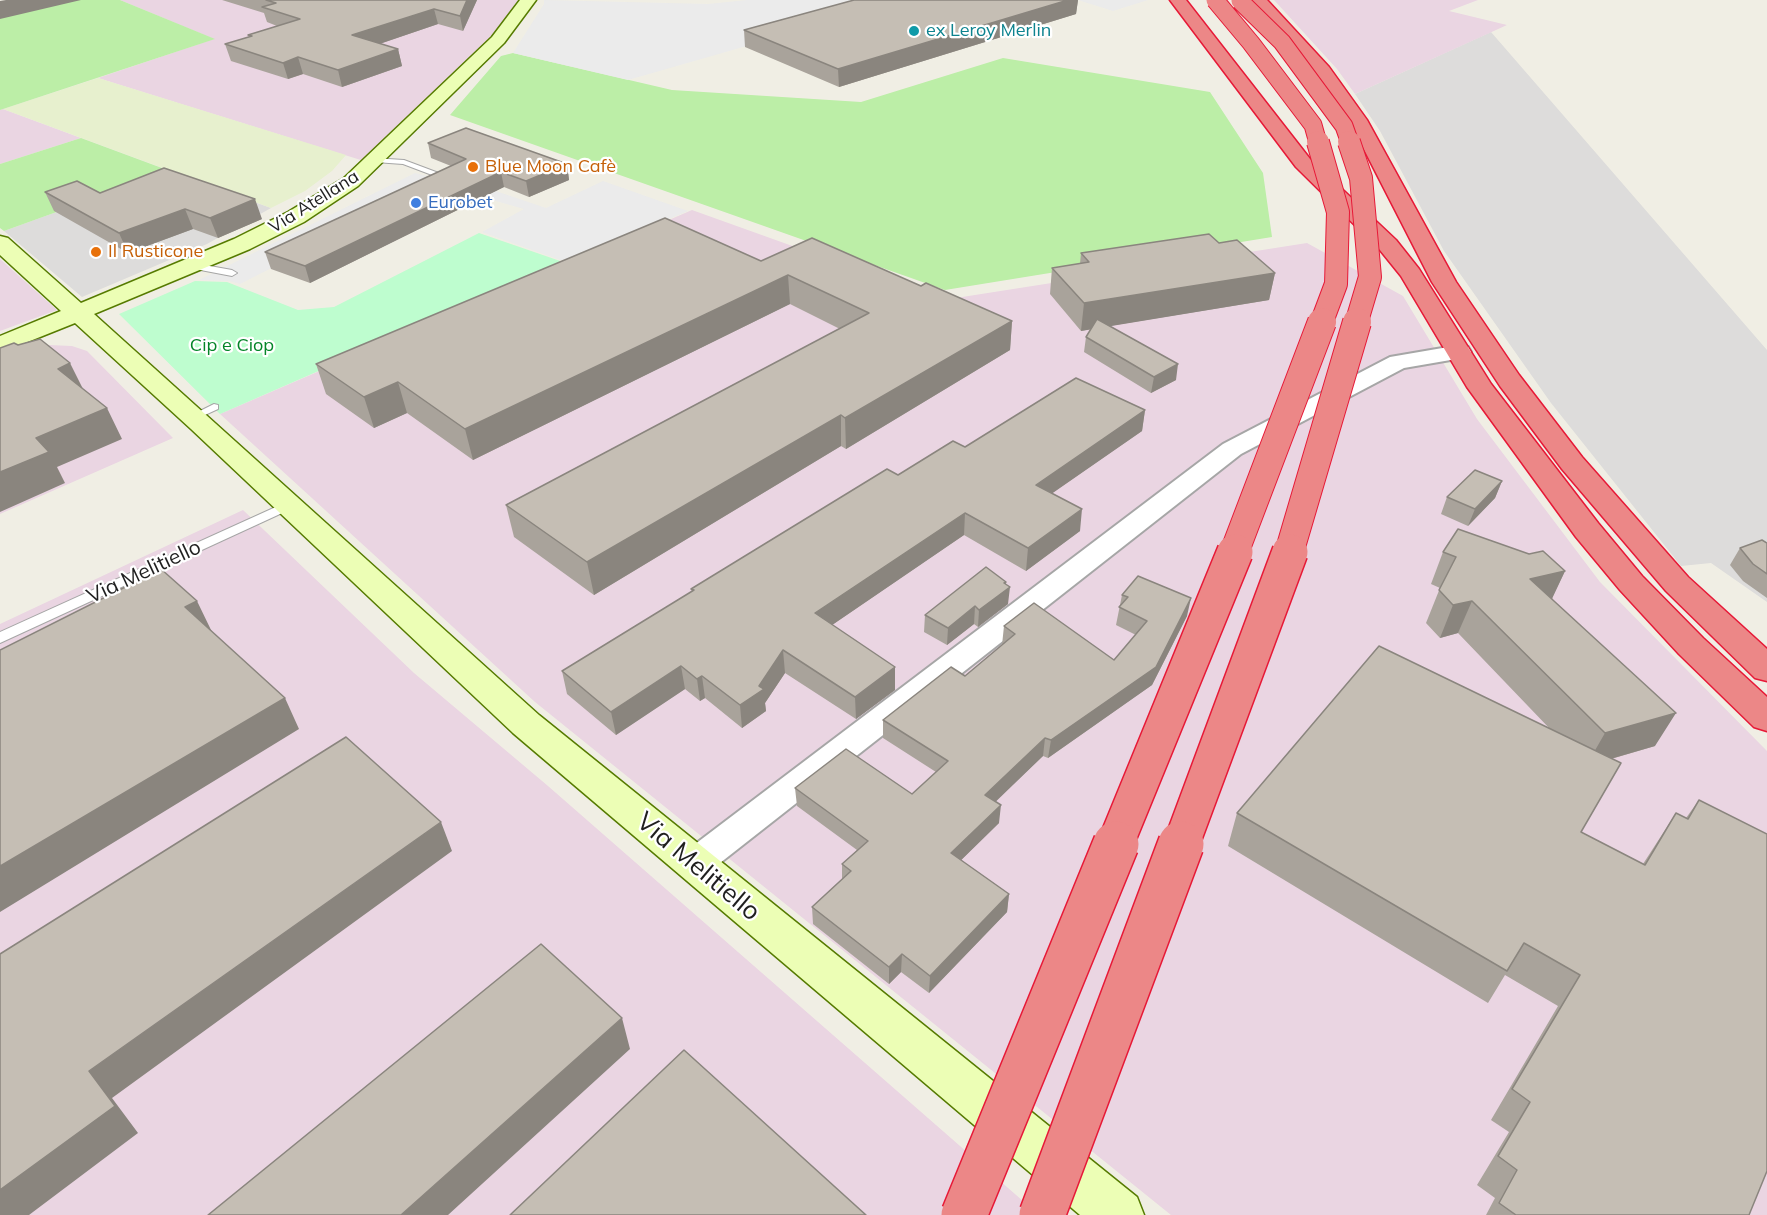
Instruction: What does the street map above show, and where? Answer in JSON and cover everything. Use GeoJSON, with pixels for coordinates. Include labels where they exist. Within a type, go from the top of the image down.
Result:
{"type":"FeatureCollection","features":[{"type":"Feature","properties":{"kind":"highway"},"geometry":{"type":"LineString","coordinates":[[1179,0],[1254,95],[1303,163],[1388,245],[1411,274],[1480,387],[1587,530],[1624,574],[1691,646],[1767,718]]}},
{"type":"Feature","properties":{"kind":"highway"},"geometry":{"type":"LineString","coordinates":[[964,1215],[1242,535],[1336,284],[1338,212],[1313,124],[1215,0]]}},
{"type":"Feature","properties":{"kind":"highway"},"geometry":{"type":"LineString","coordinates":[[1042,1215],[1286,565],[1370,277],[1361,178],[1344,126],[1282,42],[1239,0]]}},
{"type":"Feature","properties":{"kind":"highway"},"geometry":{"type":"LineString","coordinates":[[1259,0],[1323,71],[1358,120],[1444,282],[1509,380],[1572,463],[1677,584],[1767,669]]}},
{"type":"Feature","properties":{"kind":"street","name":"Via Atellana"},"geometry":{"type":"LineString","coordinates":[[0,345],[193,266],[296,217],[351,182],[498,40],[528,0]]}},
{"type":"Feature","properties":{"kind":"street","name":"Via Melitiello"},"geometry":{"type":"LineString","coordinates":[[0,243],[80,313],[204,412],[289,505],[526,724],[1119,1215]]}},
{"type":"Feature","properties":{"kind":"street"},"geometry":{"type":"LineString","coordinates":[[694,864],[1232,449],[1398,362],[1460,352]]}},
{"type":"Feature","properties":{"kind":"lane"},"geometry":{"type":"LineString","coordinates":[[375,160],[404,162],[440,175]]}},
{"type":"Feature","properties":{"kind":"lane"},"geometry":{"type":"LineString","coordinates":[[193,266],[232,273]]}},
{"type":"Feature","properties":{"kind":"lane","name":"Via Melitiello"},"geometry":{"type":"LineString","coordinates":[[0,639],[289,505]]}},
{"type":"Feature","properties":{"kind":"shaded area"},"geometry":{"type":"Polygon","coordinates":[[[120,0],[518,0],[491,38],[364,161],[98,78],[214,39],[120,0]]]}},
{"type":"Feature","properties":{"kind":"shaded area"},"geometry":{"type":"Polygon","coordinates":[[[544,0],[708,4],[747,0],[907,0],[628,80],[513,53],[544,4],[544,0]]]}},
{"type":"Feature","properties":{"kind":"shaded area"},"geometry":{"type":"Polygon","coordinates":[[[1078,0],[1148,0],[1113,11],[1078,0]]]}},
{"type":"Feature","properties":{"kind":"shaded area"},"geometry":{"type":"Polygon","coordinates":[[[1274,0],[1478,0],[1449,11],[1507,25],[1355,94],[1337,69],[1274,0]]]}},
{"type":"Feature","properties":{"kind":"shaded area"},"geometry":{"type":"Polygon","coordinates":[[[1491,32],[1767,350],[1767,602],[1711,563],[1681,566],[1551,403],[1444,251],[1380,131],[1355,94],[1491,32]]]}},
{"type":"Feature","properties":{"kind":"shaded area"},"geometry":{"type":"Polygon","coordinates":[[[3,109],[81,138],[0,164],[0,110],[3,109]]]}},
{"type":"Feature","properties":{"kind":"shaded area"},"geometry":{"type":"Polygon","coordinates":[[[170,171],[271,208],[207,244],[82,297],[4,231],[170,171]]]}},
{"type":"Feature","properties":{"kind":"shaded area"},"geometry":{"type":"Polygon","coordinates":[[[415,173],[452,182],[469,182],[546,208],[603,181],[688,211],[566,262],[482,232],[524,209],[443,186],[429,188],[240,284],[229,281],[199,280],[415,173]]]}},
{"type":"Feature","properties":{"kind":"shaded area"},"geometry":{"type":"Polygon","coordinates":[[[692,210],[943,300],[1307,243],[1403,296],[1477,419],[1600,582],[1767,751],[1767,1215],[1171,1215],[535,702],[220,414],[692,210]]]}},
{"type":"Feature","properties":{"kind":"shaded area"},"geometry":{"type":"Polygon","coordinates":[[[0,259],[57,310],[0,331],[0,259]]]}},
{"type":"Feature","properties":{"kind":"shaded area"},"geometry":{"type":"Polygon","coordinates":[[[49,345],[72,346],[87,351],[173,438],[0,514],[0,362],[49,345]]]}},
{"type":"Feature","properties":{"kind":"shaded area"},"geometry":{"type":"Polygon","coordinates":[[[243,510],[414,673],[548,786],[1039,1215],[0,1215],[0,624],[243,510]]]}},
{"type":"Feature","properties":{"kind":"green space"},"geometry":{"type":"Polygon","coordinates":[[[77,0],[120,0],[215,39],[0,110],[0,18],[77,0]]]}},
{"type":"Feature","properties":{"kind":"green space"},"geometry":{"type":"Polygon","coordinates":[[[513,53],[672,90],[861,102],[1003,58],[1210,92],[1263,173],[1272,237],[945,290],[450,115],[501,56],[513,53]]]}},
{"type":"Feature","properties":{"kind":"green space"},"geometry":{"type":"Polygon","coordinates":[[[98,78],[346,155],[332,171],[305,191],[271,208],[3,109],[98,78]]]}},
{"type":"Feature","properties":{"kind":"green space"},"geometry":{"type":"Polygon","coordinates":[[[81,138],[170,171],[4,231],[0,228],[0,164],[81,138]]]}},
{"type":"Feature","properties":{"kind":"green space","name":"Cip e Ciop"},"geometry":{"type":"Polygon","coordinates":[[[479,233],[566,263],[220,414],[119,314],[195,281],[227,282],[298,310],[334,307],[479,233]]]}},
{"type":"Feature","properties":{"kind":"building"},"geometry":{"type":"Polygon","coordinates":[[[266,0],[467,0],[460,16],[434,9],[352,35],[398,49],[338,70],[298,57],[283,63],[225,44],[300,19],[262,7],[276,3],[266,0]]]}},
{"type":"Feature","properties":{"kind":"building","name":"ex Leroy Merlin"},"geometry":{"type":"Polygon","coordinates":[[[854,0],[1068,0],[838,69],[744,30],[854,0]]]}},
{"type":"Feature","properties":{"kind":"building"},"geometry":{"type":"Polygon","coordinates":[[[466,128],[567,164],[526,181],[501,172],[305,266],[265,252],[466,159],[428,143],[466,128]]]}},
{"type":"Feature","properties":{"kind":"building"},"geometry":{"type":"Polygon","coordinates":[[[164,168],[255,199],[210,218],[185,209],[119,233],[45,192],[77,181],[100,193],[164,168]]]}},
{"type":"Feature","properties":{"kind":"building"},"geometry":{"type":"Polygon","coordinates":[[[665,218],[761,261],[812,238],[921,286],[926,283],[1012,321],[845,418],[841,415],[587,562],[506,505],[869,313],[788,275],[465,429],[398,382],[364,397],[316,364],[665,218]]]}},
{"type":"Feature","properties":{"kind":"building"},"geometry":{"type":"Polygon","coordinates":[[[1209,234],[1219,243],[1237,240],[1275,273],[1084,303],[1052,268],[1089,262],[1081,253],[1209,234]]]}},
{"type":"Feature","properties":{"kind":"building"},"geometry":{"type":"Polygon","coordinates":[[[1097,319],[1178,364],[1154,377],[1086,337],[1097,319]]]}},
{"type":"Feature","properties":{"kind":"building"},"geometry":{"type":"Polygon","coordinates":[[[40,339],[70,363],[58,369],[107,408],[36,438],[49,452],[0,472],[0,348],[14,343],[18,345],[40,339]]]}},
{"type":"Feature","properties":{"kind":"building"},"geometry":{"type":"Polygon","coordinates":[[[1076,378],[1145,410],[1036,485],[1082,509],[1028,548],[965,513],[815,613],[895,667],[855,697],[783,650],[759,686],[764,689],[740,705],[702,676],[697,679],[681,666],[611,712],[562,671],[887,469],[898,475],[953,441],[965,447],[1076,378]]]}},
{"type":"Feature","properties":{"kind":"building"},"geometry":{"type":"Polygon","coordinates":[[[1475,470],[1502,481],[1475,509],[1447,497],[1475,470]]]}},
{"type":"Feature","properties":{"kind":"building"},"geometry":{"type":"Polygon","coordinates":[[[1458,529],[1529,554],[1543,551],[1565,571],[1530,579],[1676,713],[1605,733],[1472,601],[1453,605],[1439,590],[1456,557],[1443,552],[1458,529]]]}},
{"type":"Feature","properties":{"kind":"building"},"geometry":{"type":"Polygon","coordinates":[[[1762,540],[1767,543],[1767,574],[1753,564],[1740,548],[1762,540]]]}},
{"type":"Feature","properties":{"kind":"building"},"geometry":{"type":"Polygon","coordinates":[[[986,567],[1010,587],[979,610],[975,606],[948,628],[925,615],[986,567]]]}},
{"type":"Feature","properties":{"kind":"building"},"geometry":{"type":"Polygon","coordinates":[[[161,569],[197,601],[185,607],[285,698],[0,866],[0,650],[161,569]]]}},
{"type":"Feature","properties":{"kind":"building"},"geometry":{"type":"Polygon","coordinates":[[[1138,576],[1191,598],[1156,667],[1051,740],[1045,738],[985,795],[1001,805],[951,853],[1009,894],[930,976],[902,954],[889,967],[812,907],[851,871],[842,864],[868,841],[795,788],[846,749],[912,794],[948,761],[883,720],[951,667],[965,676],[1015,634],[1004,626],[1034,603],[1114,660],[1147,621],[1119,607],[1128,597],[1122,595],[1138,576]]]}},
{"type":"Feature","properties":{"kind":"building"},"geometry":{"type":"Polygon","coordinates":[[[1379,646],[1621,763],[1581,832],[1645,865],[1676,813],[1688,819],[1699,800],[1767,834],[1767,1171],[1749,1215],[1516,1215],[1499,1203],[1517,1170],[1498,1156],[1530,1102],[1512,1089],[1580,975],[1524,943],[1507,971],[1237,813],[1379,646]]]}},
{"type":"Feature","properties":{"kind":"building"},"geometry":{"type":"Polygon","coordinates":[[[346,737],[441,822],[89,1071],[115,1106],[0,1190],[0,954],[346,737]]]}},
{"type":"Feature","properties":{"kind":"building"},"geometry":{"type":"Polygon","coordinates":[[[541,944],[622,1018],[401,1215],[208,1215],[541,944]]]}},
{"type":"Feature","properties":{"kind":"building"},"geometry":{"type":"Polygon","coordinates":[[[684,1050],[866,1215],[510,1215],[684,1050]]]}},
{"type":"Feature","properties":{"kind":"place","name":"ex Leroy Merlin"},"geometry":{"type":"Point","coordinates":[914,31]}},
{"type":"Feature","properties":{"kind":"place","name":"Blue Moon Cafè"},"geometry":{"type":"Point","coordinates":[473,167]}},
{"type":"Feature","properties":{"kind":"place","name":"Eurobet"},"geometry":{"type":"Point","coordinates":[416,203]}},
{"type":"Feature","properties":{"kind":"place","name":"Il Rusticone"},"geometry":{"type":"Point","coordinates":[96,252]}}]}
